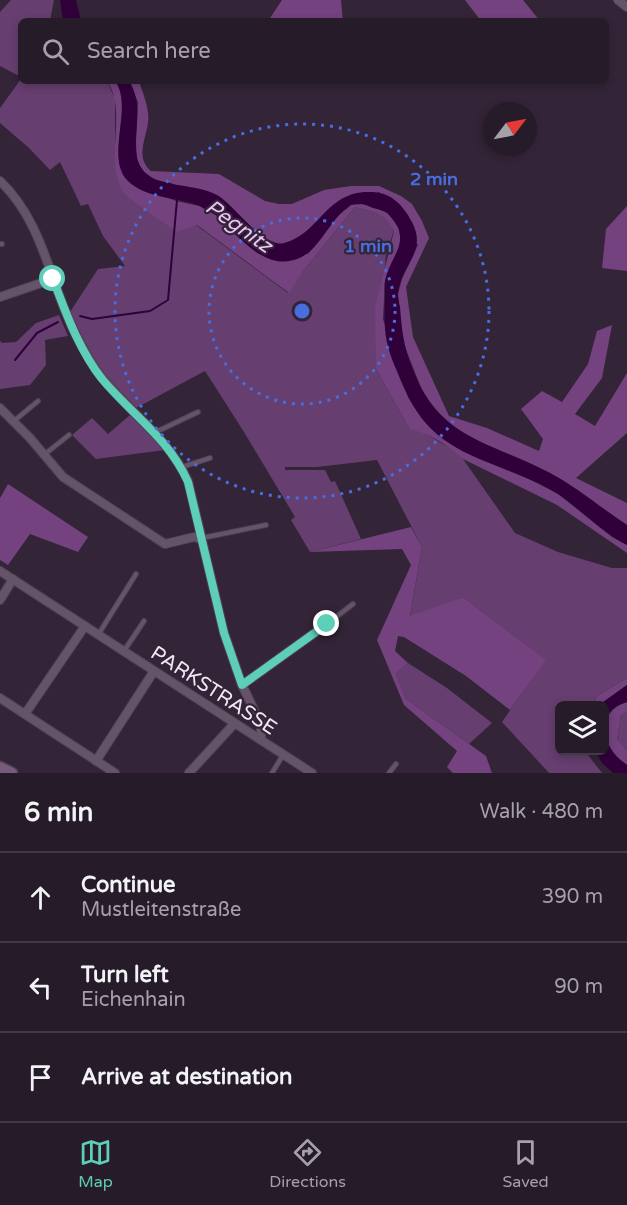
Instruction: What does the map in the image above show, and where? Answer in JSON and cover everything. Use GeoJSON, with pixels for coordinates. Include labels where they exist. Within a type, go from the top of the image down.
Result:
{"type":"FeatureCollection","features":[{"type":"Feature","properties":{"kind":"main road"},"geometry":{"type":"LineString","coordinates":[[0,767],[12,773]]}},
{"type":"Feature","properties":{"kind":"street"},"geometry":{"type":"LineString","coordinates":[[618,0],[627,7]]}},
{"type":"Feature","properties":{"kind":"street"},"geometry":{"type":"LineString","coordinates":[[0,181],[16,196],[34,227],[82,347],[102,378],[156,432],[181,467],[188,482],[224,633],[242,685],[261,724],[261,740]]}},
{"type":"Feature","properties":{"kind":"street"},"geometry":{"type":"LineString","coordinates":[[0,297],[53,279]]}},
{"type":"Feature","properties":{"kind":"street"},"geometry":{"type":"LineString","coordinates":[[0,408],[45,454],[63,477],[165,544],[195,537],[201,539]]}},
{"type":"Feature","properties":{"kind":"street","name":"PARKSTRASSE"},"geometry":{"type":"LineString","coordinates":[[0,571],[312,773]]}},
{"type":"Feature","properties":{"kind":"street"},"geometry":{"type":"LineString","coordinates":[[0,600],[13,579]]}},
{"type":"Feature","properties":{"kind":"street"},"geometry":{"type":"LineString","coordinates":[[242,685],[327,624]]}},
{"type":"Feature","properties":{"kind":"street"},"geometry":{"type":"LineString","coordinates":[[25,714],[85,626]]}},
{"type":"Feature","properties":{"kind":"street"},"geometry":{"type":"LineString","coordinates":[[96,761],[154,671]]}},
{"type":"Feature","properties":{"kind":"street"},"geometry":{"type":"LineString","coordinates":[[0,698],[115,773]]}},
{"type":"Feature","properties":{"kind":"street"},"geometry":{"type":"LineString","coordinates":[[189,773],[234,724]]}},
{"type":"Feature","properties":{"kind":"lane"},"geometry":{"type":"LineString","coordinates":[[13,421],[38,401]]}},
{"type":"Feature","properties":{"kind":"lane"},"geometry":{"type":"LineString","coordinates":[[156,432],[198,412]]}},
{"type":"Feature","properties":{"kind":"lane"},"geometry":{"type":"LineString","coordinates":[[45,454],[69,435]]}},
{"type":"Feature","properties":{"kind":"lane"},"geometry":{"type":"LineString","coordinates":[[181,467],[210,458]]}},
{"type":"Feature","properties":{"kind":"lane"},"geometry":{"type":"LineString","coordinates":[[201,539],[266,525]]}},
{"type":"Feature","properties":{"kind":"lane"},"geometry":{"type":"LineString","coordinates":[[98,636],[136,574]]}},
{"type":"Feature","properties":{"kind":"lane"},"geometry":{"type":"LineString","coordinates":[[327,624],[353,604]]}},
{"type":"Feature","properties":{"kind":"lane"},"geometry":{"type":"LineString","coordinates":[[124,652],[144,621]]}},
{"type":"Feature","properties":{"kind":"lane"},"geometry":{"type":"LineString","coordinates":[[272,773],[284,755]]}},
{"type":"Feature","properties":{"kind":"lane"},"geometry":{"type":"LineString","coordinates":[[389,773],[396,764]]}},
{"type":"Feature","properties":{"kind":"shaded area"},"geometry":{"type":"Polygon","coordinates":[[[11,0],[54,0],[51,18],[18,18],[18,75],[0,66],[0,12],[11,0]]]}},
{"type":"Feature","properties":{"kind":"shaded area"},"geometry":{"type":"Polygon","coordinates":[[[282,0],[341,0],[343,18],[270,18],[282,0]]]}},
{"type":"Feature","properties":{"kind":"shaded area"},"geometry":{"type":"Polygon","coordinates":[[[465,0],[523,0],[538,18],[479,18],[465,0]]]}},
{"type":"Feature","properties":{"kind":"shaded area"},"geometry":{"type":"Polygon","coordinates":[[[18,83],[108,84],[115,99],[115,165],[288,293],[355,207],[378,214],[387,220],[394,230],[386,255],[376,369],[410,430],[421,431],[463,459],[515,533],[558,552],[612,568],[627,568],[627,678],[597,696],[595,701],[555,701],[555,755],[588,755],[602,773],[549,773],[502,722],[545,660],[463,597],[410,617],[422,547],[377,460],[317,467],[285,467],[285,470],[325,470],[331,482],[335,481],[361,539],[310,552],[291,520],[295,517],[205,371],[136,408],[105,376],[85,347],[70,312],[98,269],[125,266],[103,236],[88,204],[81,206],[60,162],[50,170],[0,123],[0,108],[18,83]]]}},
{"type":"Feature","properties":{"kind":"shaded area"},"geometry":{"type":"Polygon","coordinates":[[[108,84],[116,84],[121,100],[119,159],[121,170],[127,181],[176,201],[199,206],[219,217],[231,231],[257,252],[308,254],[338,216],[351,205],[364,204],[388,213],[399,228],[401,245],[385,281],[383,319],[408,397],[422,419],[441,437],[463,451],[558,494],[612,537],[627,545],[627,553],[557,505],[463,459],[432,437],[410,430],[376,369],[375,308],[394,231],[387,220],[378,214],[355,207],[304,270],[289,293],[197,225],[177,232],[125,194],[117,177],[115,163],[116,106],[108,84]]]}},
{"type":"Feature","properties":{"kind":"shaded area"},"geometry":{"type":"Polygon","coordinates":[[[130,84],[140,84],[147,105],[148,121],[142,151],[146,165],[151,171],[219,174],[265,201],[279,204],[292,204],[324,190],[351,186],[379,186],[412,204],[429,238],[406,287],[413,337],[449,416],[487,428],[539,451],[543,439],[521,409],[542,391],[562,402],[588,364],[597,331],[612,325],[602,378],[575,414],[595,426],[627,373],[627,433],[576,478],[627,503],[627,525],[550,473],[478,441],[453,427],[435,411],[422,390],[401,337],[398,294],[402,279],[418,245],[379,192],[328,210],[307,232],[281,245],[264,238],[247,223],[171,183],[155,180],[143,171],[137,161],[138,102],[130,84]]]}},
{"type":"Feature","properties":{"kind":"shaded area"},"geometry":{"type":"Polygon","coordinates":[[[627,206],[627,271],[602,268],[606,229],[627,206]]]}},
{"type":"Feature","properties":{"kind":"shaded area"},"geometry":{"type":"Polygon","coordinates":[[[59,315],[68,336],[45,340],[46,365],[30,385],[0,389],[0,341],[2,343],[16,342],[36,323],[59,315]]]}},
{"type":"Feature","properties":{"kind":"shaded area"},"geometry":{"type":"Polygon","coordinates":[[[130,415],[165,450],[96,459],[72,435],[92,418],[108,434],[130,415]]]}},
{"type":"Feature","properties":{"kind":"shaded area"},"geometry":{"type":"Polygon","coordinates":[[[8,484],[88,537],[78,552],[30,534],[8,565],[0,560],[0,498],[8,484]]]}},
{"type":"Feature","properties":{"kind":"shaded area"},"geometry":{"type":"Polygon","coordinates":[[[411,527],[422,547],[410,616],[463,597],[546,660],[510,710],[466,676],[404,637],[398,636],[395,651],[408,663],[396,674],[406,699],[486,756],[492,773],[453,773],[447,767],[457,751],[404,705],[377,640],[411,565],[402,549],[310,552],[411,527]]]}},
{"type":"Feature","properties":{"kind":"shaded area"},"geometry":{"type":"Polygon","coordinates":[[[408,663],[447,688],[492,723],[469,744],[406,699],[396,674],[408,663]]]}},
{"type":"Feature","properties":{"kind":"shaded area"},"geometry":{"type":"Polygon","coordinates":[[[627,678],[627,685],[605,701],[595,701],[597,696],[627,678]]]}},
{"type":"Feature","properties":{"kind":"shaded area"},"geometry":{"type":"Polygon","coordinates":[[[627,702],[627,711],[621,715],[617,740],[627,750],[627,765],[609,747],[609,715],[619,705],[627,702]]]}},
{"type":"Feature","properties":{"kind":"shaded area"},"geometry":{"type":"Polygon","coordinates":[[[627,711],[627,750],[617,741],[621,715],[627,711]]]}},
{"type":"Feature","properties":{"kind":"water"},"geometry":{"type":"Polygon","coordinates":[[[60,0],[76,0],[80,18],[63,18],[60,0]]]}},
{"type":"Feature","properties":{"kind":"water","name":"Pegnitz"},"geometry":{"type":"Polygon","coordinates":[[[116,84],[130,84],[134,92],[137,104],[136,149],[142,169],[148,175],[165,182],[217,195],[258,233],[276,243],[284,243],[297,238],[333,205],[356,193],[379,193],[398,203],[412,222],[416,233],[415,251],[403,275],[398,296],[406,350],[422,390],[450,423],[466,434],[558,478],[627,525],[627,545],[541,484],[450,444],[434,432],[417,412],[396,369],[386,335],[385,281],[400,240],[396,224],[388,214],[362,204],[351,205],[337,217],[307,254],[289,261],[265,257],[244,243],[218,217],[200,206],[144,191],[128,181],[121,171],[119,159],[122,118],[120,92],[116,84]]]}},
{"type":"Feature","properties":{"kind":"water"},"geometry":{"type":"Polygon","coordinates":[[[627,685],[627,702],[609,713],[609,701],[605,701],[627,685]]]}},
{"type":"Feature","properties":{"kind":"water"},"geometry":{"type":"Polygon","coordinates":[[[609,745],[627,765],[627,773],[613,773],[597,755],[609,755],[609,745]]]}},
{"type":"Feature","properties":{"kind":"waterway"},"geometry":{"type":"LineString","coordinates":[[80,316],[92,319],[150,311],[168,300],[177,200]]}},
{"type":"Feature","properties":{"kind":"waterway"},"geometry":{"type":"LineString","coordinates":[[15,360],[37,333],[58,322]]}},
{"type":"Feature","properties":{"kind":"route"},"geometry":{"type":"LineString","coordinates":[[53,279],[82,347],[102,378],[156,432],[171,451],[188,482],[224,633],[242,685],[327,624]]}}]}
